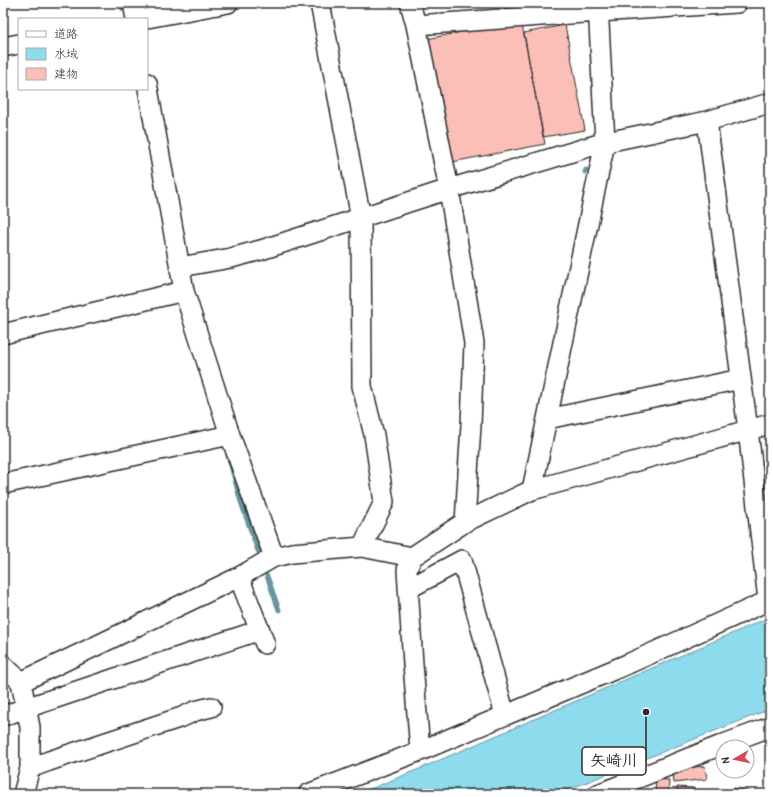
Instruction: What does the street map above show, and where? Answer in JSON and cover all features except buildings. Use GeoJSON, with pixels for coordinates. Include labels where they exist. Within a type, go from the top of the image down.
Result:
{"type":"FeatureCollection","features":[{"type":"Feature","properties":{"kind":"street"},"geometry":{"type":"LineString","coordinates":[[133,3],[136,18]]}},
{"type":"Feature","properties":{"kind":"street"},"geometry":{"type":"LineString","coordinates":[[147,18],[228,3]]}},
{"type":"Feature","properties":{"kind":"street"},"geometry":{"type":"LineString","coordinates":[[320,3],[361,218],[362,386],[374,435],[384,502],[362,547]]}},
{"type":"Feature","properties":{"kind":"street"},"geometry":{"type":"LineString","coordinates":[[410,3],[416,25],[449,189],[474,343],[465,522]]}},
{"type":"Feature","properties":{"kind":"street"},"geometry":{"type":"LineString","coordinates":[[416,25],[598,7],[736,3]]}},
{"type":"Feature","properties":{"kind":"street"},"geometry":{"type":"LineString","coordinates":[[532,490],[605,143],[598,7]]}},
{"type":"Feature","properties":{"kind":"street"},"geometry":{"type":"LineString","coordinates":[[3,47],[18,44]]}},
{"type":"Feature","properties":{"kind":"street"},"geometry":{"type":"LineString","coordinates":[[148,89],[184,291],[230,435],[274,557]]}},
{"type":"Feature","properties":{"kind":"street"},"geometry":{"type":"LineString","coordinates":[[180,267],[231,258],[262,250],[449,189],[605,143],[707,121],[770,103]]}},
{"type":"Feature","properties":{"kind":"street"},"geometry":{"type":"LineString","coordinates":[[308,794],[420,751],[630,663],[769,600],[707,121]]}},
{"type":"Feature","properties":{"kind":"street"},"geometry":{"type":"LineString","coordinates":[[3,334],[184,291]]}},
{"type":"Feature","properties":{"kind":"street"},"geometry":{"type":"LineString","coordinates":[[547,419],[741,379]]}},
{"type":"Feature","properties":{"kind":"street"},"geometry":{"type":"LineString","coordinates":[[420,751],[407,570],[412,557],[465,522],[532,490],[770,424]]}},
{"type":"Feature","properties":{"kind":"street"},"geometry":{"type":"LineString","coordinates":[[3,484],[230,435]]}},
{"type":"Feature","properties":{"kind":"street"},"geometry":{"type":"LineString","coordinates":[[21,682],[239,577],[274,557],[292,553],[362,547],[412,557]]}},
{"type":"Feature","properties":{"kind":"street"},"geometry":{"type":"LineString","coordinates":[[408,589],[462,560],[505,715]]}},
{"type":"Feature","properties":{"kind":"street"},"geometry":{"type":"LineString","coordinates":[[3,716],[262,637],[239,577]]}},
{"type":"Feature","properties":{"kind":"street"},"geometry":{"type":"LineString","coordinates":[[3,665],[21,682],[30,727],[30,768],[23,794]]}},
{"type":"Feature","properties":{"kind":"street"},"geometry":{"type":"LineString","coordinates":[[30,768],[211,707]]}},
{"type":"Feature","properties":{"kind":"street"},"geometry":{"type":"LineString","coordinates":[[598,794],[770,727]]}},
{"type":"Feature","properties":{"kind":"water"},"geometry":{"type":"Polygon","coordinates":[[[770,617],[770,709],[557,794],[358,794],[419,769],[770,617]]]}},
{"type":"Feature","properties":{"kind":"waterway"},"geometry":{"type":"LineString","coordinates":[[122,3],[123,9]]}},
{"type":"Feature","properties":{"kind":"waterway"},"geometry":{"type":"LineString","coordinates":[[228,455],[241,502],[258,551]]}},
{"type":"Feature","properties":{"kind":"waterway"},"geometry":{"type":"LineString","coordinates":[[267,576],[279,610]]}},
{"type":"Feature","properties":{"kind":"place","name":"矢崎川"},"geometry":{"type":"Point","coordinates":[646,712]}}]}
